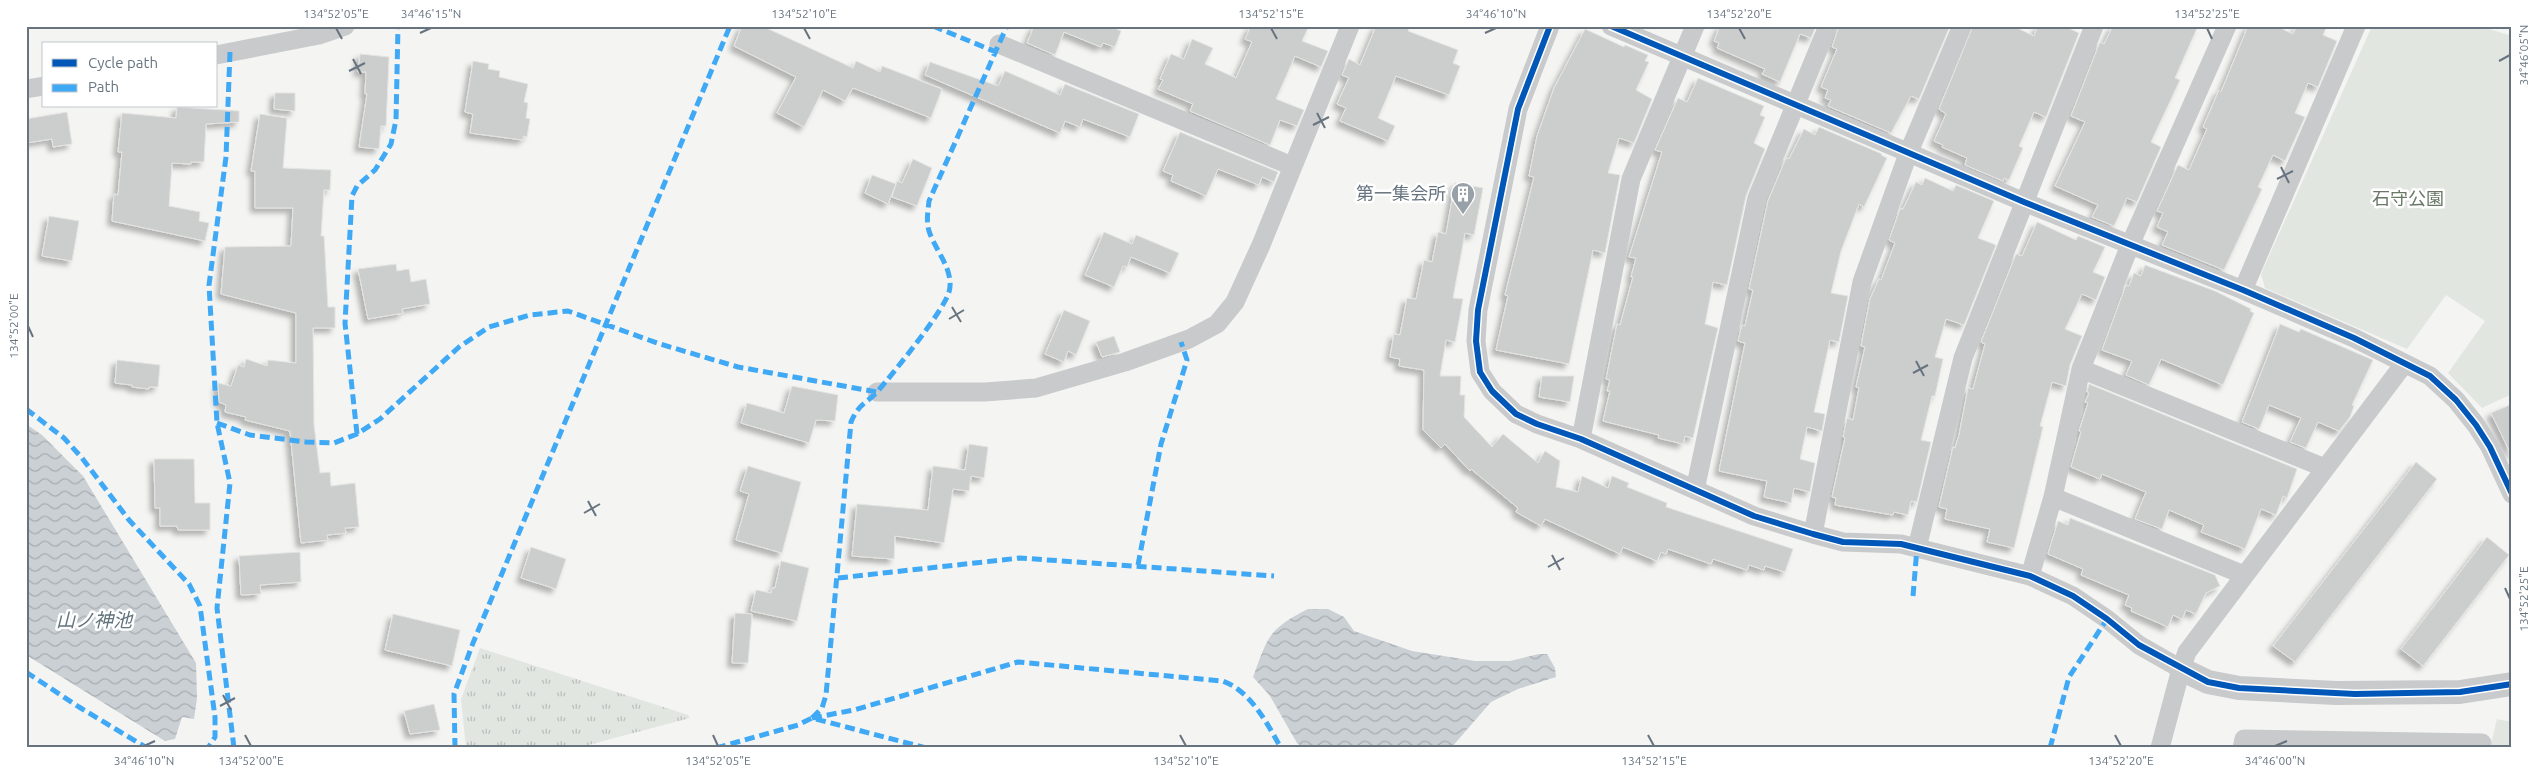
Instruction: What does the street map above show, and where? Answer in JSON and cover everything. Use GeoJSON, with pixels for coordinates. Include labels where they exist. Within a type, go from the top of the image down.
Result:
{"type":"FeatureCollection","features":[{"type":"Feature","properties":{"kind":"street"},"geometry":{"type":"LineString","coordinates":[[218,55],[319,35],[345,26]]}},
{"type":"Feature","properties":{"kind":"street"},"geometry":{"type":"LineString","coordinates":[[877,392],[985,392],[1036,388],[1125,362],[1189,339],[1217,324],[1235,302],[1261,245],[1350,26]]}},
{"type":"Feature","properties":{"kind":"street"},"geometry":{"type":"LineString","coordinates":[[1550,26],[1518,109],[1478,310],[1476,341],[1480,372],[1492,391],[1516,414],[1537,424],[1581,439],[1754,516],[1843,542],[1901,544],[1942,552],[2030,576],[2073,596],[2107,619],[2139,645],[2180,669],[2208,682],[2239,688],[2316,692],[2460,692],[2512,684]]}},
{"type":"Feature","properties":{"kind":"street"},"geometry":{"type":"LineString","coordinates":[[1611,26],[1682,58],[1796,104],[1908,154],[2243,290],[2354,338],[2430,376],[2456,400],[2490,447],[2512,494]]}},
{"type":"Feature","properties":{"kind":"street"},"geometry":{"type":"LineString","coordinates":[[1581,439],[1631,179],[1695,26]]}},
{"type":"Feature","properties":{"kind":"street"},"geometry":{"type":"LineString","coordinates":[[1695,490],[1757,198],[1828,26]]}},
{"type":"Feature","properties":{"kind":"street"},"geometry":{"type":"LineString","coordinates":[[1813,534],[1862,282],[1908,154],[1962,26]]}},
{"type":"Feature","properties":{"kind":"street"},"geometry":{"type":"LineString","coordinates":[[1917,548],[1963,358],[2094,26]]}},
{"type":"Feature","properties":{"kind":"street"},"geometry":{"type":"LineString","coordinates":[[2030,576],[2053,497],[2082,368],[2130,245],[2227,26]]}},
{"type":"Feature","properties":{"kind":"street"},"geometry":{"type":"LineString","coordinates":[[2243,290],[2356,26]]}},
{"type":"Feature","properties":{"kind":"street"},"geometry":{"type":"LineString","coordinates":[[999,44],[1292,166]]}},
{"type":"Feature","properties":{"kind":"street"},"geometry":{"type":"LineString","coordinates":[[26,89],[42,86]]}},
{"type":"Feature","properties":{"kind":"street"},"geometry":{"type":"LineString","coordinates":[[2161,748],[2180,669],[2187,652],[2404,364]]}},
{"type":"Feature","properties":{"kind":"street"},"geometry":{"type":"LineString","coordinates":[[2082,368],[2325,468]]}},
{"type":"Feature","properties":{"kind":"street"},"geometry":{"type":"LineString","coordinates":[[2053,497],[2244,575]]}},
{"type":"Feature","properties":{"kind":"street"},"geometry":{"type":"LineString","coordinates":[[2242,748],[2244,738],[2362,744],[2482,743],[2481,748]]}},
{"type":"Feature","properties":{"kind":"green space","name":"石守公園"},"geometry":{"type":"Polygon","coordinates":[[[2372,26],[2479,26],[2512,36],[2512,394],[2482,408],[2448,373],[2485,321],[2446,295],[2407,349],[2265,288],[2261,274],[2372,26]]]}},
{"type":"Feature","properties":{"kind":"green space"},"geometry":{"type":"Polygon","coordinates":[[[480,648],[688,715],[690,718],[577,748],[466,748],[461,699],[480,648]]]}},
{"type":"Feature","properties":{"kind":"green space"},"geometry":{"type":"Polygon","coordinates":[[[2497,719],[2512,722],[2512,748],[2490,748],[2497,719]]]}},
{"type":"Feature","properties":{"kind":"water","name":"山ノ神池"},"geometry":{"type":"Polygon","coordinates":[[[26,424],[42,435],[83,476],[196,663],[197,698],[194,719],[182,717],[175,739],[165,741],[26,655],[26,424]]]}},
{"type":"Feature","properties":{"kind":"water"},"geometry":{"type":"Polygon","coordinates":[[[1308,609],[1328,609],[1344,617],[1354,631],[1412,651],[1475,661],[1510,661],[1547,654],[1555,668],[1556,677],[1518,689],[1491,702],[1451,748],[1303,748],[1297,743],[1270,696],[1253,677],[1262,652],[1271,636],[1285,622],[1308,609]]]}},
{"type":"Feature","properties":{"kind":"building"},"geometry":{"type":"Polygon","coordinates":[[[742,26],[762,26],[853,68],[856,61],[880,72],[882,66],[942,89],[931,118],[853,88],[845,101],[823,90],[804,127],[777,113],[796,77],[734,46],[742,26]]]}},
{"type":"Feature","properties":{"kind":"building"},"geometry":{"type":"Polygon","coordinates":[[[1034,26],[1110,26],[1121,31],[1115,47],[1103,43],[1101,47],[1064,32],[1055,55],[1027,43],[1034,26]]]}},
{"type":"Feature","properties":{"kind":"building"},"geometry":{"type":"Polygon","coordinates":[[[1251,26],[1309,26],[1302,41],[1328,51],[1321,67],[1295,56],[1276,99],[1304,110],[1297,126],[1280,120],[1270,145],[1190,111],[1193,104],[1158,89],[1163,80],[1160,79],[1171,54],[1184,59],[1192,39],[1213,48],[1205,64],[1236,78],[1252,42],[1245,39],[1251,26]]]}},
{"type":"Feature","properties":{"kind":"building"},"geometry":{"type":"Polygon","coordinates":[[[1376,26],[1410,26],[1408,31],[1458,50],[1453,63],[1460,66],[1449,95],[1396,76],[1378,118],[1395,126],[1388,141],[1340,121],[1346,108],[1337,104],[1349,78],[1342,75],[1349,59],[1360,65],[1376,26]]]}},
{"type":"Feature","properties":{"kind":"building"},"geometry":{"type":"Polygon","coordinates":[[[1720,26],[1816,26],[1811,38],[1800,34],[1780,82],[1762,74],[1765,69],[1717,48],[1719,43],[1714,41],[1720,26]]]}},
{"type":"Feature","properties":{"kind":"building"},"geometry":{"type":"Polygon","coordinates":[[[1839,26],[1950,26],[1919,99],[1911,96],[1891,133],[1828,106],[1831,100],[1825,98],[1828,90],[1821,87],[1837,49],[1832,47],[1839,26]]]}},
{"type":"Feature","properties":{"kind":"building"},"geometry":{"type":"Polygon","coordinates":[[[1973,26],[2013,26],[2034,36],[2038,26],[2064,26],[2079,33],[2046,117],[2034,112],[2019,146],[2023,148],[2009,180],[2004,178],[2003,181],[1965,165],[1967,158],[1942,147],[1943,145],[1934,141],[1946,114],[1939,109],[1973,26]]]}},
{"type":"Feature","properties":{"kind":"building"},"geometry":{"type":"Polygon","coordinates":[[[2113,26],[2198,26],[2175,78],[2180,80],[2151,142],[2161,147],[2137,202],[2127,198],[2114,226],[2092,217],[2098,205],[2055,186],[2085,122],[2071,116],[2100,42],[2104,44],[2113,26]]]}},
{"type":"Feature","properties":{"kind":"building"},"geometry":{"type":"Polygon","coordinates":[[[2248,26],[2276,26],[2293,34],[2297,26],[2327,26],[2323,35],[2337,41],[2318,87],[2308,83],[2295,113],[2305,117],[2285,161],[2273,155],[2258,187],[2262,189],[2224,270],[2162,245],[2168,232],[2157,227],[2163,213],[2157,211],[2178,165],[2189,170],[2207,129],[2203,127],[2219,90],[2221,92],[2248,26]]]}},
{"type":"Feature","properties":{"kind":"building"},"geometry":{"type":"Polygon","coordinates":[[[1585,29],[1624,47],[1625,45],[1648,55],[1645,61],[1649,62],[1636,90],[1652,99],[1634,143],[1619,138],[1608,173],[1620,175],[1605,253],[1593,250],[1569,364],[1496,350],[1508,296],[1505,295],[1534,177],[1529,176],[1537,136],[1554,88],[1585,29]]]}},
{"type":"Feature","properties":{"kind":"building"},"geometry":{"type":"Polygon","coordinates":[[[360,54],[389,57],[386,126],[381,126],[379,149],[359,147],[367,94],[365,94],[366,72],[358,72],[360,54]]]}},
{"type":"Feature","properties":{"kind":"building"},"geometry":{"type":"Polygon","coordinates":[[[473,61],[489,64],[488,69],[500,71],[499,77],[528,84],[524,102],[528,103],[526,118],[530,119],[527,137],[523,136],[523,140],[470,133],[473,114],[465,112],[473,61]]]}},
{"type":"Feature","properties":{"kind":"building"},"geometry":{"type":"Polygon","coordinates":[[[930,62],[998,86],[1005,71],[1060,95],[1065,84],[1139,114],[1130,137],[1083,119],[1080,127],[1065,121],[1060,133],[925,75],[930,62]]]}},
{"type":"Feature","properties":{"kind":"building"},"geometry":{"type":"Polygon","coordinates":[[[1698,78],[1764,106],[1760,115],[1765,117],[1754,143],[1765,149],[1746,196],[1727,285],[1713,282],[1705,324],[1718,328],[1693,438],[1685,436],[1683,444],[1658,438],[1659,435],[1603,421],[1610,391],[1607,391],[1610,380],[1606,379],[1617,324],[1620,325],[1633,277],[1631,277],[1636,258],[1629,257],[1662,152],[1655,150],[1678,98],[1687,102],[1698,78]]]}},
{"type":"Feature","properties":{"kind":"building"},"geometry":{"type":"Polygon","coordinates":[[[275,93],[295,93],[295,111],[274,109],[275,93]]]}},
{"type":"Feature","properties":{"kind":"building"},"geometry":{"type":"Polygon","coordinates":[[[177,108],[239,111],[239,122],[206,124],[204,162],[191,162],[191,164],[172,163],[169,206],[200,212],[199,221],[209,223],[205,241],[112,221],[114,194],[118,195],[122,152],[118,152],[122,113],[176,118],[177,108]]]}},
{"type":"Feature","properties":{"kind":"building"},"geometry":{"type":"Polygon","coordinates":[[[67,112],[72,144],[53,147],[52,139],[26,143],[26,119],[67,112]]]}},
{"type":"Feature","properties":{"kind":"building"},"geometry":{"type":"Polygon","coordinates":[[[260,114],[287,118],[283,168],[331,170],[330,190],[324,190],[321,236],[324,236],[328,307],[335,307],[335,328],[313,328],[314,425],[320,473],[330,472],[331,486],[355,483],[359,527],[345,528],[346,533],[327,535],[328,540],[301,543],[290,431],[245,420],[246,417],[225,412],[226,405],[219,402],[218,383],[231,386],[238,365],[244,367],[246,359],[267,366],[268,360],[296,363],[296,313],[221,294],[225,247],[291,246],[293,208],[255,208],[255,171],[251,171],[260,114]]]}},
{"type":"Feature","properties":{"kind":"building"},"geometry":{"type":"Polygon","coordinates":[[[1819,127],[1882,154],[1887,158],[1864,207],[1859,204],[1841,251],[1831,293],[1848,296],[1839,342],[1830,340],[1814,412],[1825,414],[1822,431],[1807,427],[1800,459],[1815,463],[1810,492],[1794,488],[1791,503],[1764,497],[1767,481],[1719,471],[1745,343],[1738,341],[1742,325],[1745,326],[1753,290],[1749,289],[1768,201],[1786,158],[1789,159],[1804,129],[1815,135],[1819,127]]]}},
{"type":"Feature","properties":{"kind":"building"},"geometry":{"type":"Polygon","coordinates":[[[1180,132],[1278,172],[1274,182],[1262,177],[1259,185],[1218,169],[1206,196],[1171,181],[1173,175],[1163,171],[1180,132]]]}},
{"type":"Feature","properties":{"kind":"building"},"geometry":{"type":"Polygon","coordinates":[[[913,159],[932,168],[917,206],[892,197],[897,181],[902,183],[913,159]]]}},
{"type":"Feature","properties":{"kind":"building"},"geometry":{"type":"Polygon","coordinates":[[[872,175],[896,184],[888,204],[865,193],[872,175]]]}},
{"type":"Feature","properties":{"kind":"building"},"geometry":{"type":"Polygon","coordinates":[[[1925,178],[1953,191],[1956,185],[1994,201],[1978,238],[1996,245],[1964,325],[1946,319],[1935,357],[1943,359],[1935,396],[1932,396],[1921,440],[1931,442],[1917,502],[1911,501],[1908,515],[1894,512],[1893,515],[1835,505],[1836,498],[1832,497],[1845,438],[1843,437],[1847,418],[1853,420],[1859,388],[1856,387],[1865,347],[1861,346],[1870,299],[1879,279],[1881,280],[1895,243],[1889,240],[1900,209],[1903,209],[1916,182],[1922,185],[1925,178]]]}},
{"type":"Feature","properties":{"kind":"building"},"geometry":{"type":"Polygon","coordinates":[[[1455,183],[1483,188],[1474,235],[1465,233],[1453,298],[1463,299],[1455,342],[1446,340],[1440,376],[1461,376],[1460,395],[1465,395],[1464,417],[1492,447],[1503,434],[1538,463],[1545,451],[1560,461],[1556,487],[1578,492],[1582,476],[1608,488],[1612,476],[1629,483],[1627,487],[1667,503],[1666,507],[1793,549],[1785,572],[1765,566],[1764,570],[1749,565],[1747,570],[1713,559],[1711,564],[1668,549],[1666,554],[1661,552],[1657,561],[1623,547],[1620,554],[1545,519],[1541,526],[1516,512],[1518,508],[1471,469],[1470,471],[1445,444],[1441,448],[1423,430],[1424,370],[1399,366],[1400,359],[1390,357],[1394,334],[1400,335],[1407,298],[1416,299],[1424,260],[1432,262],[1438,232],[1446,234],[1455,183]]]}},
{"type":"Feature","properties":{"kind":"building"},"geometry":{"type":"Polygon","coordinates":[[[49,216],[79,221],[72,261],[42,256],[49,216]]]}},
{"type":"Feature","properties":{"kind":"building"},"geometry":{"type":"Polygon","coordinates":[[[2037,222],[2076,240],[2078,236],[2105,247],[2093,272],[2105,277],[2096,300],[2082,294],[2065,329],[2082,336],[2070,365],[2066,386],[2052,382],[2040,426],[2043,427],[2014,548],[1987,542],[1990,529],[1945,519],[1947,509],[1939,507],[1953,447],[1955,448],[1959,435],[1968,388],[1973,389],[1985,344],[1981,342],[2016,254],[2022,256],[2037,222]]]}},
{"type":"Feature","properties":{"kind":"building"},"geometry":{"type":"Polygon","coordinates":[[[1104,232],[1132,244],[1136,235],[1179,253],[1170,273],[1131,257],[1127,267],[1123,266],[1114,287],[1085,275],[1104,232]]]}},
{"type":"Feature","properties":{"kind":"building"},"geometry":{"type":"Polygon","coordinates":[[[396,264],[397,271],[409,269],[411,282],[426,279],[430,304],[402,309],[403,313],[368,319],[358,269],[396,264]]]}},
{"type":"Feature","properties":{"kind":"building"},"geometry":{"type":"Polygon","coordinates":[[[2145,265],[2215,291],[2251,309],[2250,311],[2254,313],[2223,385],[2161,359],[2149,385],[2126,375],[2132,361],[2102,350],[2126,285],[2129,286],[2134,273],[2141,276],[2145,265]]]}},
{"type":"Feature","properties":{"kind":"building"},"geometry":{"type":"Polygon","coordinates":[[[1064,310],[1090,321],[1076,355],[1068,351],[1064,362],[1045,354],[1064,310]]]}},
{"type":"Feature","properties":{"kind":"building"},"geometry":{"type":"Polygon","coordinates":[[[2280,324],[2299,332],[2301,329],[2373,360],[2352,405],[2354,406],[2350,417],[2339,431],[2318,422],[2306,448],[2290,442],[2301,418],[2269,405],[2259,429],[2242,422],[2280,324]]]}},
{"type":"Feature","properties":{"kind":"building"},"geometry":{"type":"Polygon","coordinates":[[[1114,336],[1120,352],[1102,357],[1096,342],[1114,336]]]}},
{"type":"Feature","properties":{"kind":"building"},"geometry":{"type":"Polygon","coordinates":[[[117,360],[160,365],[158,387],[149,387],[149,389],[115,383],[117,360]]]}},
{"type":"Feature","properties":{"kind":"building"},"geometry":{"type":"Polygon","coordinates":[[[1542,376],[1574,376],[1570,402],[1539,397],[1542,376]]]}},
{"type":"Feature","properties":{"kind":"building"},"geometry":{"type":"Polygon","coordinates":[[[2089,384],[2297,469],[2287,498],[2283,496],[2276,515],[2261,509],[2245,549],[2201,532],[2204,525],[2169,510],[2162,529],[2135,519],[2146,492],[2102,474],[2100,479],[2071,467],[2081,432],[2079,431],[2088,403],[2085,402],[2089,393],[2087,392],[2089,384]]]}},
{"type":"Feature","properties":{"kind":"building"},"geometry":{"type":"Polygon","coordinates":[[[792,386],[838,395],[835,421],[816,420],[809,443],[741,423],[747,403],[784,413],[792,386]]]}},
{"type":"Feature","properties":{"kind":"building"},"geometry":{"type":"Polygon","coordinates":[[[2512,404],[2512,456],[2491,413],[2512,404]]]}},
{"type":"Feature","properties":{"kind":"building"},"geometry":{"type":"Polygon","coordinates":[[[969,444],[988,447],[984,478],[971,476],[969,491],[953,489],[944,543],[895,536],[894,559],[852,556],[857,504],[928,510],[933,466],[965,470],[969,444]]]}},
{"type":"Feature","properties":{"kind":"building"},"geometry":{"type":"Polygon","coordinates":[[[154,459],[194,459],[195,503],[210,503],[210,530],[178,530],[177,526],[160,526],[160,508],[155,508],[154,459]]]}},
{"type":"Feature","properties":{"kind":"building"},"geometry":{"type":"Polygon","coordinates":[[[2416,462],[2437,479],[2295,662],[2273,646],[2416,462]]]}},
{"type":"Feature","properties":{"kind":"building"},"geometry":{"type":"Polygon","coordinates":[[[748,466],[801,482],[782,553],[736,540],[749,494],[740,491],[748,466]]]}},
{"type":"Feature","properties":{"kind":"building"},"geometry":{"type":"Polygon","coordinates":[[[2070,518],[2215,575],[2220,586],[2206,593],[2196,614],[2186,610],[2182,619],[2173,615],[2168,627],[2131,611],[2132,608],[2125,605],[2129,595],[2081,575],[2083,569],[2048,554],[2058,521],[2068,525],[2070,518]]]}},
{"type":"Feature","properties":{"kind":"building"},"geometry":{"type":"Polygon","coordinates":[[[2487,537],[2509,555],[2423,666],[2401,649],[2487,537]]]}},
{"type":"Feature","properties":{"kind":"building"},"geometry":{"type":"Polygon","coordinates":[[[531,547],[566,559],[556,589],[521,578],[531,547]]]}},
{"type":"Feature","properties":{"kind":"building"},"geometry":{"type":"Polygon","coordinates":[[[300,552],[301,582],[260,585],[261,594],[241,595],[239,556],[300,552]]]}},
{"type":"Feature","properties":{"kind":"building"},"geometry":{"type":"Polygon","coordinates":[[[781,561],[809,568],[797,621],[751,611],[756,590],[771,593],[772,588],[775,588],[781,561]]]}},
{"type":"Feature","properties":{"kind":"building"},"geometry":{"type":"Polygon","coordinates":[[[735,613],[752,614],[748,663],[732,663],[735,613]]]}},
{"type":"Feature","properties":{"kind":"building"},"geometry":{"type":"Polygon","coordinates":[[[393,614],[460,630],[452,666],[385,650],[393,614]]]}},
{"type":"Feature","properties":{"kind":"building"},"geometry":{"type":"Polygon","coordinates":[[[434,704],[440,730],[410,734],[404,711],[434,704]]]}},
{"type":"Feature","properties":{"kind":"marked path"},"geometry":{"type":"LineString","coordinates":[[357,434],[345,323],[352,196],[357,186],[375,170],[391,144],[396,120],[398,26]]}},
{"type":"Feature","properties":{"kind":"marked path"},"geometry":{"type":"LineString","coordinates":[[455,748],[454,694],[473,643],[730,26]]}},
{"type":"Feature","properties":{"kind":"marked path"},"geometry":{"type":"LineString","coordinates":[[933,26],[996,52]]}},
{"type":"Feature","properties":{"kind":"marked path"},"geometry":{"type":"LineString","coordinates":[[812,718],[822,708],[826,695],[851,422],[860,407],[878,391],[917,342],[938,313],[949,292],[950,284],[947,268],[928,227],[929,201],[1007,26]]}},
{"type":"Feature","properties":{"kind":"marked path"},"geometry":{"type":"LineString","coordinates":[[230,52],[226,157],[209,285],[217,423],[230,483],[217,608],[234,748]]}},
{"type":"Feature","properties":{"kind":"marked path"},"geometry":{"type":"LineString","coordinates":[[217,423],[250,435],[306,442],[334,443],[357,434],[380,419],[459,347],[489,327],[530,315],[568,311],[660,344],[738,367],[877,392]]}},
{"type":"Feature","properties":{"kind":"marked path"},"geometry":{"type":"LineString","coordinates":[[1138,565],[1161,444],[1187,360],[1181,342]]}},
{"type":"Feature","properties":{"kind":"marked path"},"geometry":{"type":"LineString","coordinates":[[26,409],[64,438],[82,458],[129,520],[189,584],[200,606],[215,717],[215,737],[208,748]]}},
{"type":"Feature","properties":{"kind":"marked path"},"geometry":{"type":"LineString","coordinates":[[1913,596],[1917,548]]}},
{"type":"Feature","properties":{"kind":"marked path"},"geometry":{"type":"LineString","coordinates":[[838,578],[1020,558],[1274,576]]}},
{"type":"Feature","properties":{"kind":"marked path"},"geometry":{"type":"LineString","coordinates":[[2050,748],[2069,677],[2107,619]]}},
{"type":"Feature","properties":{"kind":"marked path"},"geometry":{"type":"LineString","coordinates":[[812,718],[854,710],[1018,662],[1222,681],[1232,685],[1257,708],[1281,748]]}},
{"type":"Feature","properties":{"kind":"marked path"},"geometry":{"type":"LineString","coordinates":[[26,672],[147,748]]}},
{"type":"Feature","properties":{"kind":"marked path"},"geometry":{"type":"LineString","coordinates":[[716,748],[798,725],[812,718],[926,748]]}},
{"type":"Feature","properties":{"kind":"cycle path"},"geometry":{"type":"LineString","coordinates":[[1550,26],[1518,109],[1478,310],[1476,341],[1480,372],[1492,391],[1516,414],[1537,424],[1581,439],[1754,516],[1843,542],[1901,544],[2030,576],[2073,596],[2107,619],[2139,645],[2208,682],[2239,688],[2355,694],[2460,692],[2512,684]]}},
{"type":"Feature","properties":{"kind":"cycle path"},"geometry":{"type":"LineString","coordinates":[[1611,26],[2024,202],[2243,290],[2354,338],[2430,376],[2456,400],[2476,425],[2490,447],[2512,494]]}},
{"type":"Feature","properties":{"kind":"place","name":"第一集会所"},"geometry":{"type":"Point","coordinates":[1463,215]}}]}
